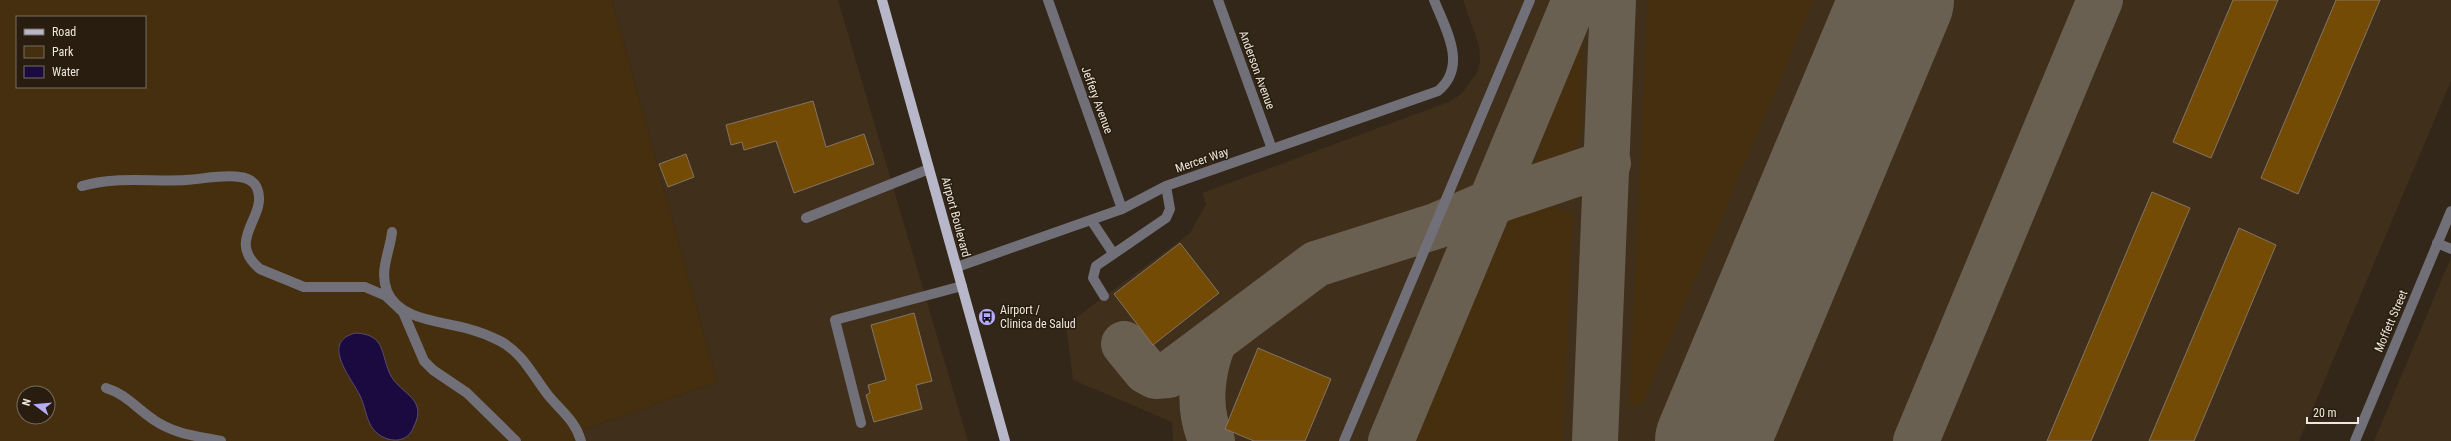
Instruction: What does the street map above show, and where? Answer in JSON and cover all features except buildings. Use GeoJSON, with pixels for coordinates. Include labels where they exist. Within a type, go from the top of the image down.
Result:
{"type":"FeatureCollection","features":[{"type":"Feature","properties":{"kind":"main road","name":"Airport Boulevard"},"geometry":{"type":"LineString","coordinates":[[882,0],[1005,441]]}},
{"type":"Feature","properties":{"kind":"street","name":"Jeffery Avenue"},"geometry":{"type":"LineString","coordinates":[[1048,0],[1122,209]]}},
{"type":"Feature","properties":{"kind":"street","name":"Anderson Avenue"},"geometry":{"type":"LineString","coordinates":[[1218,0],[1272,149]]}},
{"type":"Feature","properties":{"kind":"street","name":"Mercer Way"},"geometry":{"type":"LineString","coordinates":[[957,267],[1122,209],[1166,186],[1438,91],[1446,84],[1452,74],[1455,63],[1453,51],[1434,0]]}},
{"type":"Feature","properties":{"kind":"street"},"geometry":{"type":"LineString","coordinates":[[1344,441],[1530,0]]}},
{"type":"Feature","properties":{"kind":"street"},"geometry":{"type":"LineString","coordinates":[[806,218],[929,169]]}},
{"type":"Feature","properties":{"kind":"street"},"geometry":{"type":"LineString","coordinates":[[82,186],[105,181],[187,180],[234,176],[248,178],[257,187],[258,198],[248,230],[246,247],[251,261],[260,269],[309,288],[370,288],[381,292],[397,305],[415,316],[469,329],[509,347],[523,360],[548,395],[571,419],[581,441]]}},
{"type":"Feature","properties":{"kind":"street"},"geometry":{"type":"LineString","coordinates":[[1104,296],[1095,285],[1093,273],[1099,264],[1113,253],[1166,218],[1170,209],[1166,186]]}},
{"type":"Feature","properties":{"kind":"street","name":"Moffett Street"},"geometry":{"type":"LineString","coordinates":[[2355,441],[2451,210]]}},
{"type":"Feature","properties":{"kind":"street"},"geometry":{"type":"LineString","coordinates":[[1090,220],[1113,253]]}},
{"type":"Feature","properties":{"kind":"street"},"geometry":{"type":"LineString","coordinates":[[392,232],[384,273],[387,291],[407,320],[424,361],[433,370],[467,393],[516,441]]}},
{"type":"Feature","properties":{"kind":"street"},"geometry":{"type":"LineString","coordinates":[[2437,243],[2451,249]]}},
{"type":"Feature","properties":{"kind":"street"},"geometry":{"type":"LineString","coordinates":[[861,423],[835,320],[962,286]]}},
{"type":"Feature","properties":{"kind":"street"},"geometry":{"type":"LineString","coordinates":[[106,388],[122,394],[153,420],[171,430],[189,436],[220,441]]}},
{"type":"Feature","properties":{"kind":"shaded area"},"geometry":{"type":"Polygon","coordinates":[[[612,0],[838,0],[968,441],[586,441],[583,430],[717,382],[612,0]]]}},
{"type":"Feature","properties":{"kind":"shaded area"},"geometry":{"type":"Polygon","coordinates":[[[1463,0],[2451,0],[2451,81],[2299,441],[1173,441],[1172,422],[1073,380],[1066,325],[1190,233],[1206,204],[1202,193],[1451,101],[1462,93],[1477,73],[1480,61],[1479,46],[1463,0]]]}},
{"type":"Feature","properties":{"kind":"shaded area"},"geometry":{"type":"Polygon","coordinates":[[[2451,257],[2451,441],[2374,441],[2451,257]]]}},
{"type":"Feature","properties":{"kind":"green space"},"geometry":{"type":"Polygon","coordinates":[[[0,0],[612,0],[717,382],[583,430],[586,441],[0,441],[0,0]]]}},
{"type":"Feature","properties":{"kind":"green space"},"geometry":{"type":"Polygon","coordinates":[[[1648,0],[1814,0],[1642,405],[1629,405],[1648,0]]]}},
{"type":"Feature","properties":{"kind":"green space"},"geometry":{"type":"Polygon","coordinates":[[[1582,33],[1582,130],[1576,149],[1533,167],[1582,33]]]}},
{"type":"Feature","properties":{"kind":"green space"},"geometry":{"type":"Polygon","coordinates":[[[1554,206],[1573,213],[1563,441],[1412,441],[1507,218],[1554,206]]]}},
{"type":"Feature","properties":{"kind":"water"},"geometry":{"type":"Polygon","coordinates":[[[356,333],[366,335],[378,342],[391,376],[416,403],[418,409],[417,417],[412,430],[408,436],[400,440],[387,439],[373,429],[367,418],[361,398],[340,359],[340,343],[346,337],[356,333]]]}},
{"type":"Feature","properties":{"kind":"taxiway"},"geometry":{"type":"LineString","coordinates":[[1391,441],[1575,0]]}},
{"type":"Feature","properties":{"kind":"taxiway"},"geometry":{"type":"LineString","coordinates":[[1595,441],[1613,0]]}},
{"type":"Feature","properties":{"kind":"taxiway"},"geometry":{"type":"LineString","coordinates":[[1916,441],[2100,0]]}},
{"type":"Feature","properties":{"kind":"taxiway"},"geometry":{"type":"LineString","coordinates":[[1124,344],[1146,371],[1155,376],[1168,375],[1316,264],[1436,226],[1492,202],[1608,163]]}},
{"type":"Feature","properties":{"kind":"taxiway"},"geometry":{"type":"LineString","coordinates":[[1212,441],[1204,417],[1202,391],[1206,365],[1214,341]]}},
{"type":"Feature","properties":{"kind":"runway"},"geometry":{"type":"LineString","coordinates":[[1712,441],[1897,0]]}},
{"type":"Feature","properties":{"kind":"place","name":"Airport / Clinica de Salud"},"geometry":{"type":"Point","coordinates":[987,317]}}]}
